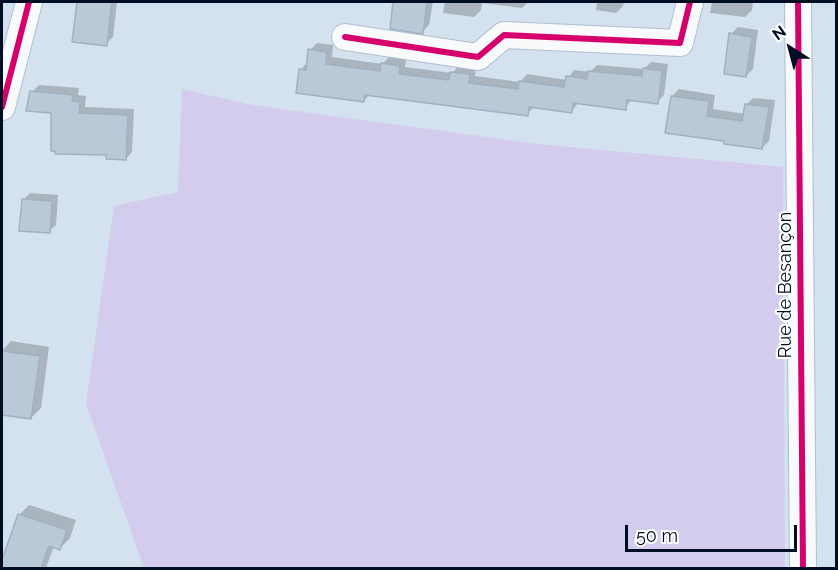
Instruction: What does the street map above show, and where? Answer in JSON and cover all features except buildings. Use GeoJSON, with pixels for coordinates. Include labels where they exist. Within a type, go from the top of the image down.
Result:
{"type":"FeatureCollection","features":[{"type":"Feature","properties":{"kind":"street"},"geometry":{"type":"LineString","coordinates":[[2,107],[29,2]]}},
{"type":"Feature","properties":{"kind":"street"},"geometry":{"type":"LineString","coordinates":[[345,37],[478,57],[504,35],[680,43],[690,2]]}},
{"type":"Feature","properties":{"kind":"street","name":"Rue de Besançon"},"geometry":{"type":"LineString","coordinates":[[798,2],[803,568]]}},
{"type":"Feature","properties":{"kind":"shaded area"},"geometry":{"type":"Polygon","coordinates":[[[182,89],[252,105],[538,144],[783,167],[785,568],[144,568],[86,404],[114,206],[178,192],[182,89]]]}},
{"type":"Feature","properties":{"kind":"cycle path"},"geometry":{"type":"LineString","coordinates":[[2,107],[29,2]]}},
{"type":"Feature","properties":{"kind":"cycle path"},"geometry":{"type":"LineString","coordinates":[[345,37],[478,57],[504,35],[680,43],[690,2]]}},
{"type":"Feature","properties":{"kind":"cycle path"},"geometry":{"type":"LineString","coordinates":[[798,2],[803,568]]}}]}
